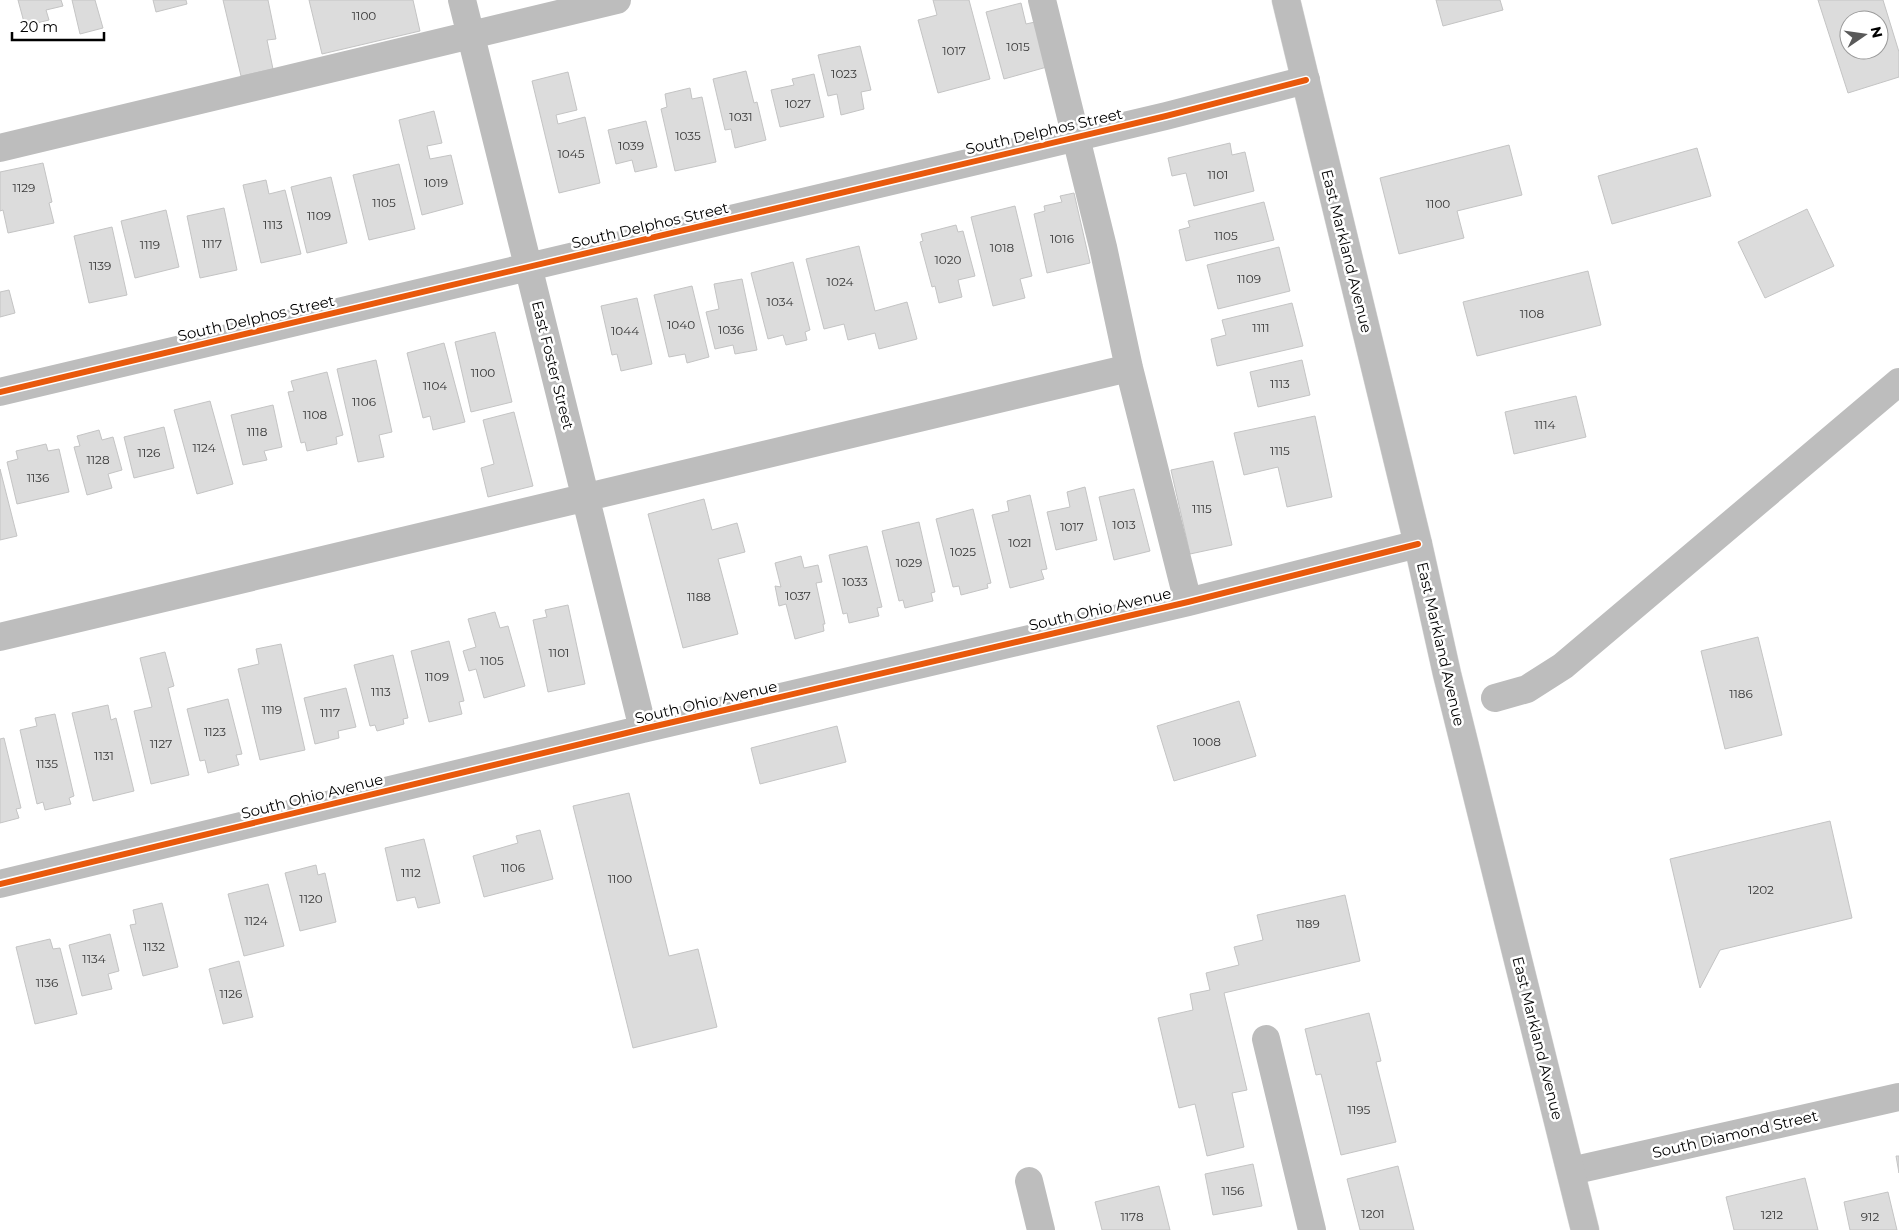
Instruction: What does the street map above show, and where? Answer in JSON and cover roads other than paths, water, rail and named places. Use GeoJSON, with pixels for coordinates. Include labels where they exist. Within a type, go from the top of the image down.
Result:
{"type":"FeatureCollection","features":[{"type":"Feature","properties":{"kind":"street","name":"East Foster Street"},"geometry":{"type":"LineString","coordinates":[[462,0],[643,729]]}},
{"type":"Feature","properties":{"kind":"street"},"geometry":{"type":"LineString","coordinates":[[0,148],[617,0]]}},
{"type":"Feature","properties":{"kind":"street"},"geometry":{"type":"LineString","coordinates":[[1042,0],[1104,247],[1129,368],[1188,602]]}},
{"type":"Feature","properties":{"kind":"street","name":"East Markland Avenue"},"geometry":{"type":"LineString","coordinates":[[1286,0],[1418,544],[1450,684],[1585,1230]]}},
{"type":"Feature","properties":{"kind":"street","name":"South Delphos Street"},"geometry":{"type":"LineString","coordinates":[[0,392],[1166,116],[1306,80]]}},
{"type":"Feature","properties":{"kind":"street"},"geometry":{"type":"LineString","coordinates":[[0,637],[1129,368]]}},
{"type":"Feature","properties":{"kind":"street"},"geometry":{"type":"LineString","coordinates":[[1496,698],[1527,689],[1563,666],[1899,382]]}},
{"type":"Feature","properties":{"kind":"street","name":"South Ohio Avenue"},"geometry":{"type":"LineString","coordinates":[[0,884],[643,729],[1188,602],[1418,544]]}},
{"type":"Feature","properties":{"kind":"street"},"geometry":{"type":"LineString","coordinates":[[1266,1039],[1312,1230]]}},
{"type":"Feature","properties":{"kind":"street","name":"South Diamond Street"},"geometry":{"type":"LineString","coordinates":[[1571,1172],[1899,1097]]}},
{"type":"Feature","properties":{"kind":"street"},"geometry":{"type":"LineString","coordinates":[[1029,1181],[1041,1230]]}}]}
